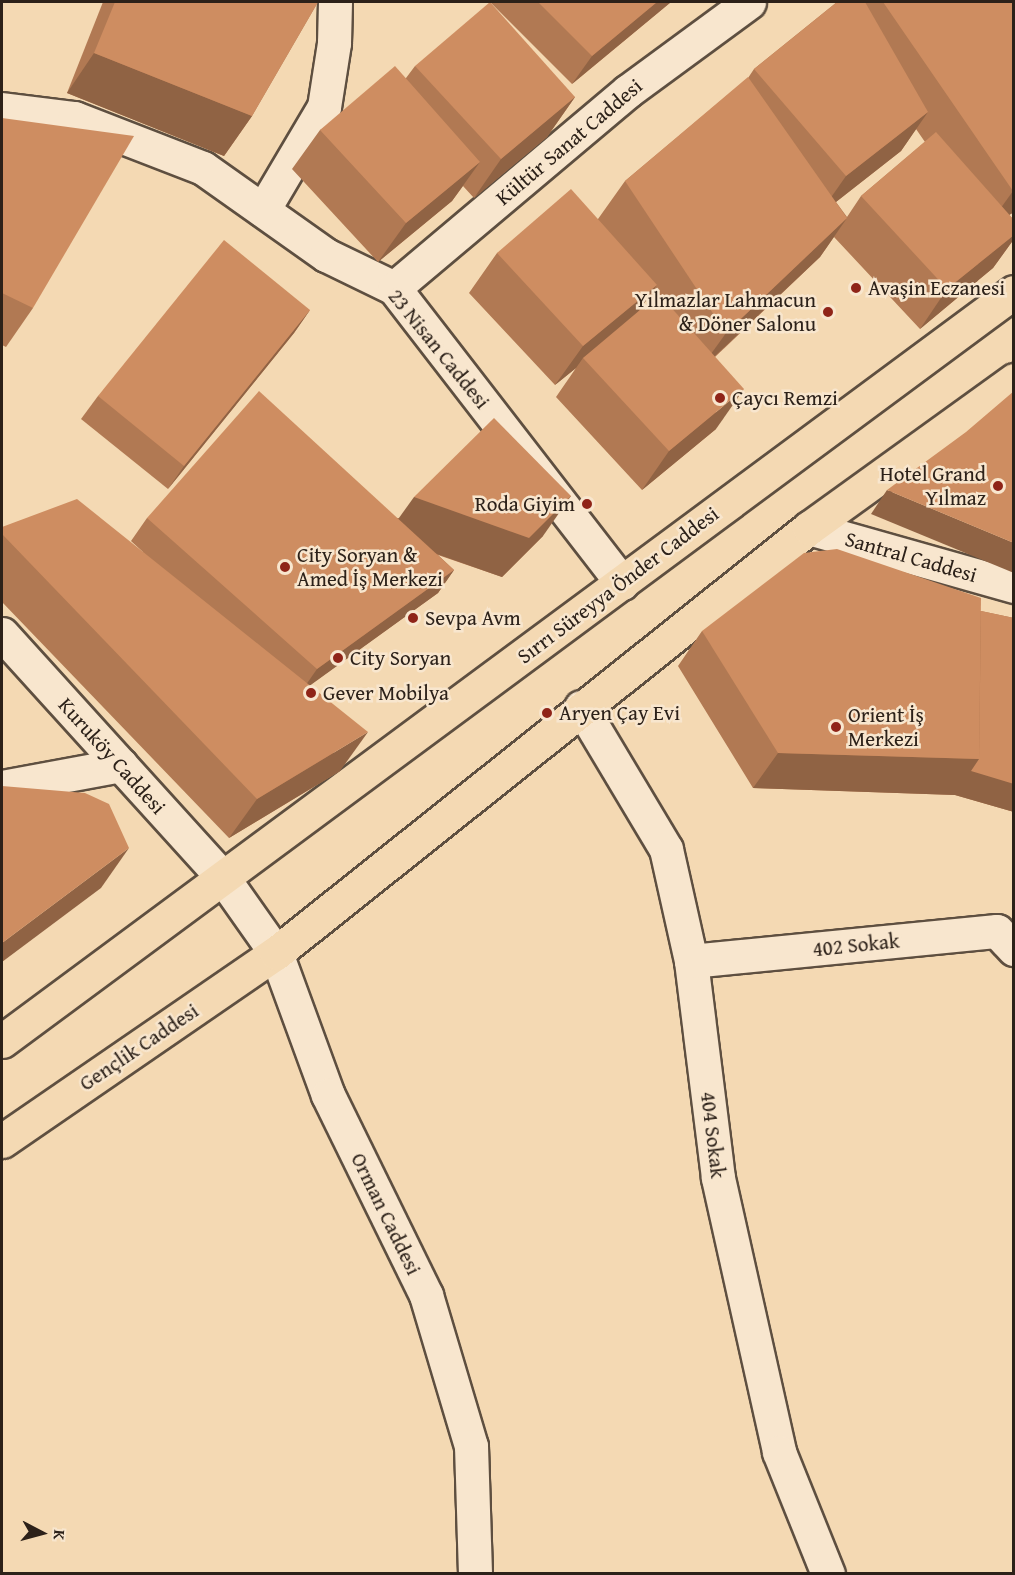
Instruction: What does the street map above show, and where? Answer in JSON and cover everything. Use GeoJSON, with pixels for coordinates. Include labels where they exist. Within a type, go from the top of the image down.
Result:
{"type":"FeatureCollection","features":[{"type":"Feature","properties":{"kind":"main road","name":"Sırrı Süreyya Önder Caddesi"},"geometry":{"type":"LineString","coordinates":[[223,878],[1014,292]]}},
{"type":"Feature","properties":{"kind":"main road"},"geometry":{"type":"LineString","coordinates":[[276,953],[581,707],[809,528],[1014,380]]}},
{"type":"Feature","properties":{"kind":"main road"},"geometry":{"type":"LineString","coordinates":[[2,1041],[223,878]]}},
{"type":"Feature","properties":{"kind":"main road","name":"Gençlik Caddesi"},"geometry":{"type":"LineString","coordinates":[[2,1141],[276,953]]}},
{"type":"Feature","properties":{"kind":"street"},"geometry":{"type":"LineString","coordinates":[[263,210],[324,106],[334,43],[335,2]]}},
{"type":"Feature","properties":{"kind":"street","name":"Kültür Sanat Caddesi"},"geometry":{"type":"LineString","coordinates":[[394,288],[628,92],[749,2]]}},
{"type":"Feature","properties":{"kind":"street","name":"23 Nisan Caddesi"},"geometry":{"type":"LineString","coordinates":[[2,109],[75,118],[192,164],[263,210],[326,255],[394,288],[622,583]]}},
{"type":"Feature","properties":{"kind":"street","name":"Santral Caddesi"},"geometry":{"type":"LineString","coordinates":[[809,528],[1014,586]]}},
{"type":"Feature","properties":{"kind":"street","name":"Kuruköy Caddesi"},"geometry":{"type":"LineString","coordinates":[[2,633],[223,878]]}},
{"type":"Feature","properties":{"kind":"street","name":"404 Sokak"},"geometry":{"type":"LineString","coordinates":[[581,707],[666,849],[692,961],[718,1178],[725,1213],[779,1452],[828,1574]]}},
{"type":"Feature","properties":{"kind":"street"},"geometry":{"type":"LineString","coordinates":[[2,787],[121,765]]}},
{"type":"Feature","properties":{"kind":"street","name":"Orman Caddesi"},"geometry":{"type":"LineString","coordinates":[[223,878],[276,953],[328,1095],[426,1295],[471,1446],[475,1574]]}},
{"type":"Feature","properties":{"kind":"street","name":"402 Sokak"},"geometry":{"type":"LineString","coordinates":[[692,961],[997,931],[1014,949]]}},
{"type":"Feature","properties":{"kind":"building"},"geometry":{"type":"Polygon","coordinates":[[[115,2],[318,2],[252,116],[94,53],[115,2]]]}},
{"type":"Feature","properties":{"kind":"building"},"geometry":{"type":"Polygon","coordinates":[[[490,2],[575,97],[501,159],[415,66],[490,2]]]}},
{"type":"Feature","properties":{"kind":"building"},"geometry":{"type":"Polygon","coordinates":[[[538,2],[657,2],[592,56],[538,2]]]}},
{"type":"Feature","properties":{"kind":"building"},"geometry":{"type":"Polygon","coordinates":[[[837,2],[865,2],[928,112],[846,176],[754,69],[837,2]]]}},
{"type":"Feature","properties":{"kind":"building"},"geometry":{"type":"Polygon","coordinates":[[[883,2],[1014,2],[1013,191],[883,2]]]}},
{"type":"Feature","properties":{"kind":"building"},"geometry":{"type":"Polygon","coordinates":[[[395,66],[480,162],[406,223],[320,130],[395,66]]]}},
{"type":"Feature","properties":{"kind":"building"},"geometry":{"type":"Polygon","coordinates":[[[748,77],[847,218],[726,333],[625,181],[748,77]]]}},
{"type":"Feature","properties":{"kind":"building"},"geometry":{"type":"Polygon","coordinates":[[[2,118],[134,136],[33,308],[2,293],[2,118]]]}},
{"type":"Feature","properties":{"kind":"building"},"geometry":{"type":"Polygon","coordinates":[[[936,132],[1014,220],[1014,235],[947,289],[861,196],[936,132]]]}},
{"type":"Feature","properties":{"kind":"building"},"geometry":{"type":"Polygon","coordinates":[[[571,189],[657,285],[583,346],[497,253],[571,189]]]}},
{"type":"Feature","properties":{"kind":"building"},"geometry":{"type":"Polygon","coordinates":[[[224,240],[310,310],[184,466],[98,396],[224,240]]]}},
{"type":"Feature","properties":{"kind":"building"},"geometry":{"type":"Polygon","coordinates":[[[659,294],[744,389],[669,451],[583,358],[659,294]]]}},
{"type":"Feature","properties":{"kind":"building","name":"City Soryan & Amed İş Merkezi"},"geometry":{"type":"Polygon","coordinates":[[[259,391],[454,570],[317,669],[147,518],[259,391]]]}},
{"type":"Feature","properties":{"kind":"building"},"geometry":{"type":"Polygon","coordinates":[[[1014,391],[1014,543],[887,490],[966,432],[1014,391]]]}},
{"type":"Feature","properties":{"kind":"building"},"geometry":{"type":"Polygon","coordinates":[[[494,418],[571,496],[529,538],[414,497],[494,418]]]}},
{"type":"Feature","properties":{"kind":"building"},"geometry":{"type":"Polygon","coordinates":[[[77,499],[368,732],[257,799],[2,534],[2,527],[77,499]]]}},
{"type":"Feature","properties":{"kind":"building","name":"Orient İş Merkezi"},"geometry":{"type":"Polygon","coordinates":[[[837,549],[981,598],[979,759],[778,753],[702,631],[804,553],[837,549]]]}},
{"type":"Feature","properties":{"kind":"building"},"geometry":{"type":"Polygon","coordinates":[[[981,611],[1014,618],[1014,784],[971,771],[979,759],[981,611]]]}},
{"type":"Feature","properties":{"kind":"building"},"geometry":{"type":"Polygon","coordinates":[[[2,786],[85,793],[109,804],[129,848],[2,943],[2,786]]]}},
{"type":"Feature","properties":{"kind":"place","name":"Avaşin Eczanesi"},"geometry":{"type":"Point","coordinates":[856,288]}},
{"type":"Feature","properties":{"kind":"place","name":"Yılmazlar Lahmacun & Döner Salonu"},"geometry":{"type":"Point","coordinates":[828,312]}},
{"type":"Feature","properties":{"kind":"place","name":"Çaycı Remzi"},"geometry":{"type":"Point","coordinates":[720,398]}},
{"type":"Feature","properties":{"kind":"place","name":"Hotel Grand Yılmaz"},"geometry":{"type":"Point","coordinates":[998,486]}},
{"type":"Feature","properties":{"kind":"place","name":"Roda Giyim"},"geometry":{"type":"Point","coordinates":[587,504]}},
{"type":"Feature","properties":{"kind":"place","name":"City Soryan & Amed İş Merkezi"},"geometry":{"type":"Point","coordinates":[285,567]}},
{"type":"Feature","properties":{"kind":"place","name":"Sevpa Avm"},"geometry":{"type":"Point","coordinates":[413,618]}},
{"type":"Feature","properties":{"kind":"place","name":"City Soryan"},"geometry":{"type":"Point","coordinates":[338,658]}},
{"type":"Feature","properties":{"kind":"place","name":"Gever Mobilya"},"geometry":{"type":"Point","coordinates":[311,693]}},
{"type":"Feature","properties":{"kind":"place","name":"Aryen Çay Evi"},"geometry":{"type":"Point","coordinates":[547,713]}},
{"type":"Feature","properties":{"kind":"place","name":"Orient İş Merkezi"},"geometry":{"type":"Point","coordinates":[836,727]}}]}
